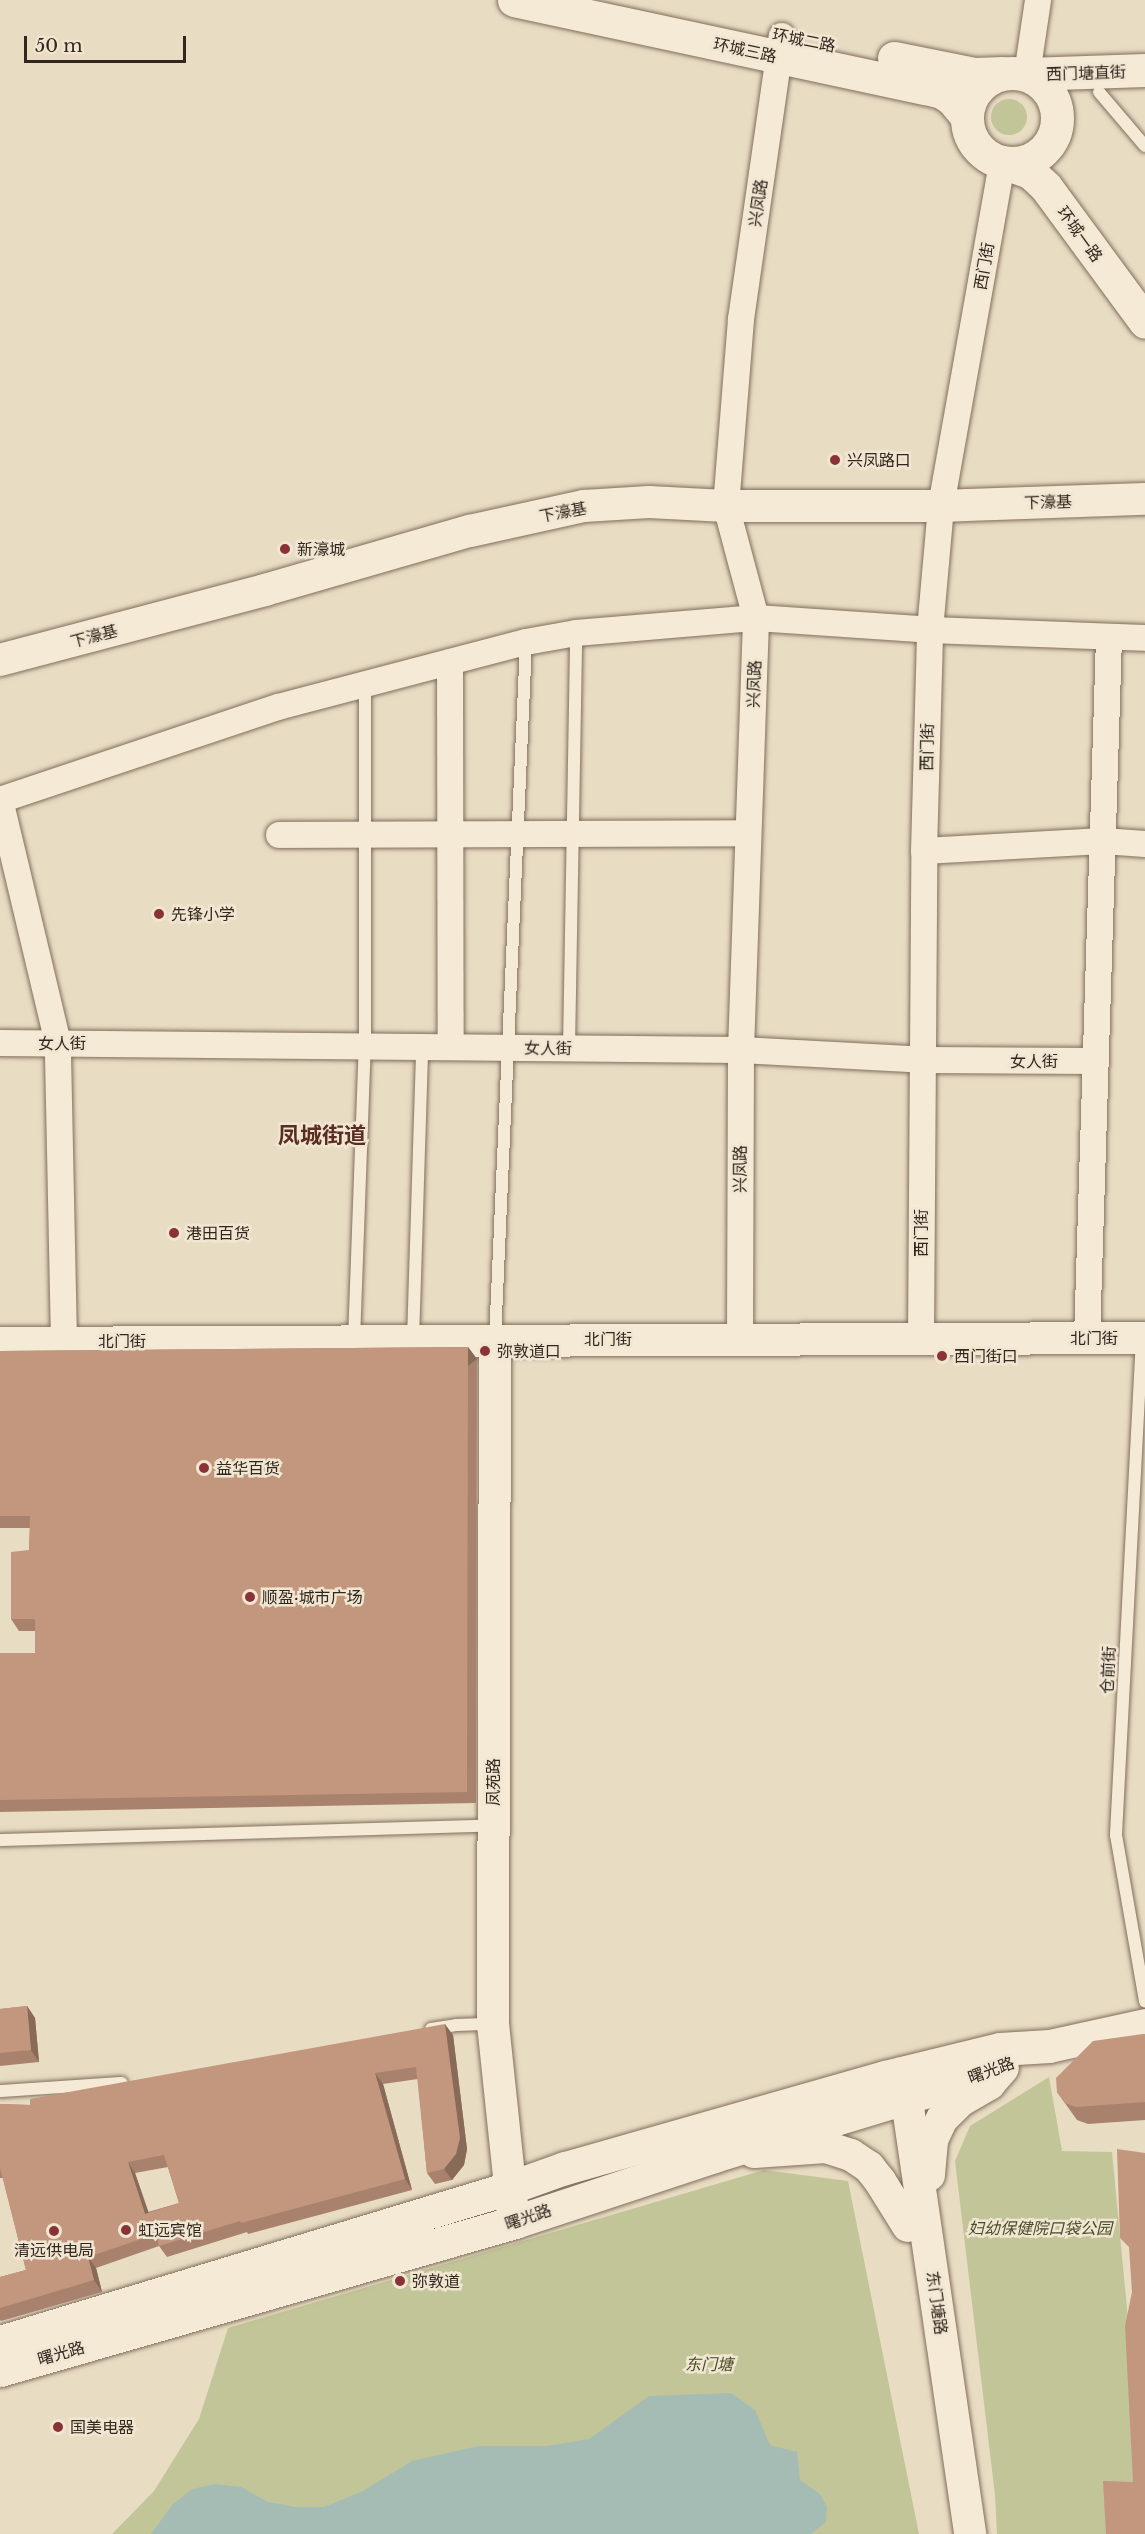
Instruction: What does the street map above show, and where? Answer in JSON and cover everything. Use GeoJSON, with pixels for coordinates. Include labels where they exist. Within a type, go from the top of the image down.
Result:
{"type":"FeatureCollection","features":[{"type":"Feature","properties":{"kind":"main road","name":"环城三路"},"geometry":{"type":"LineString","coordinates":[[514,0],[781,46],[942,92],[952,99],[967,117]]}},
{"type":"Feature","properties":{"kind":"main road","name":"环城二路"},"geometry":{"type":"LineString","coordinates":[[606,0],[781,46],[975,74],[1015,74]]}},
{"type":"Feature","properties":{"kind":"main road","name":"西门塘直街"},"geometry":{"type":"LineString","coordinates":[[1015,74],[1145,70]]}},
{"type":"Feature","properties":{"kind":"main road"},"geometry":{"type":"LineString","coordinates":[[1015,74],[1044,85],[1055,101],[1055,133],[1045,150],[1032,159],[1017,164],[1002,162],[988,156],[976,146],[969,132],[967,117],[969,100],[977,88],[989,78],[1015,74]]}},
{"type":"Feature","properties":{"kind":"main road","name":"西门塘直街"},"geometry":{"type":"LineString","coordinates":[[1055,133],[1068,105],[1081,97],[1099,92],[1145,90]]}},
{"type":"Feature","properties":{"kind":"main road","name":"环城一路"},"geometry":{"type":"LineString","coordinates":[[1055,133],[1051,157],[1058,179],[1145,292]]}},
{"type":"Feature","properties":{"kind":"main road","name":"环城一路"},"geometry":{"type":"LineString","coordinates":[[1002,162],[1030,172],[1046,187],[1145,322]]}},
{"type":"Feature","properties":{"kind":"main road","name":"曙光路"},"geometry":{"type":"LineString","coordinates":[[0,2370],[515,2222],[714,2156],[1000,2049],[1049,2046],[1145,2025]]}},
{"type":"Feature","properties":{"kind":"main road","name":"曙光路"},"geometry":{"type":"LineString","coordinates":[[0,2342],[509,2188],[565,2168],[896,2087],[1003,2068],[1049,2046]]}},
{"type":"Feature","properties":{"kind":"street"},"geometry":{"type":"LineString","coordinates":[[1015,74],[1038,0]]}},
{"type":"Feature","properties":{"kind":"street","name":"兴凤路"},"geometry":{"type":"LineString","coordinates":[[740,1339],[741,1050],[756,618],[726,506],[741,320],[781,46]]}},
{"type":"Feature","properties":{"kind":"street","name":"西门街"},"geometry":{"type":"LineString","coordinates":[[921,1338],[924,851],[930,630],[941,506],[1002,162]]}},
{"type":"Feature","properties":{"kind":"street","name":"下濠基"},"geometry":{"type":"LineString","coordinates":[[0,660],[242,596],[470,531],[573,509],[649,502],[726,506],[941,506],[1145,499]]}},
{"type":"Feature","properties":{"kind":"street"},"geometry":{"type":"LineString","coordinates":[[64,1341],[58,1043],[0,800],[278,707],[526,642],[576,633],[756,618],[930,630],[1145,638]]}},
{"type":"Feature","properties":{"kind":"street"},"geometry":{"type":"LineString","coordinates":[[1087,1338],[1109,637]]}},
{"type":"Feature","properties":{"kind":"street"},"geometry":{"type":"LineString","coordinates":[[450,662],[451,1047]]}},
{"type":"Feature","properties":{"kind":"street"},"geometry":{"type":"LineString","coordinates":[[279,835],[748,833]]}},
{"type":"Feature","properties":{"kind":"street"},"geometry":{"type":"LineString","coordinates":[[924,851],[1103,841],[1145,844]]}},
{"type":"Feature","properties":{"kind":"street","name":"女人街"},"geometry":{"type":"LineString","coordinates":[[0,1043],[741,1050],[923,1060],[1096,1061]]}},
{"type":"Feature","properties":{"kind":"street","name":"北门街"},"geometry":{"type":"LineString","coordinates":[[0,1343],[1143,1338]]}},
{"type":"Feature","properties":{"kind":"street","name":"凤苑路"},"geometry":{"type":"LineString","coordinates":[[495,1340],[493,2024],[509,2188],[515,2222]]}},
{"type":"Feature","properties":{"kind":"street"},"geometry":{"type":"LineString","coordinates":[[917,2225],[930,2152],[937,2128],[949,2109],[989,2084],[1003,2068]]}},
{"type":"Feature","properties":{"kind":"street","name":"东门塘路"},"geometry":{"type":"LineString","coordinates":[[896,2087],[917,2225],[970,2534]]}},
{"type":"Feature","properties":{"kind":"street"},"geometry":{"type":"LineString","coordinates":[[714,2156],[807,2147],[839,2149],[869,2168],[917,2225]]}},
{"type":"Feature","properties":{"kind":"street","name":"东门塘路"},"geometry":{"type":"LineString","coordinates":[[917,2225],[952,2534]]}},
{"type":"Feature","properties":{"kind":"lane"},"geometry":{"type":"LineString","coordinates":[[1099,92],[1145,146]]}},
{"type":"Feature","properties":{"kind":"lane"},"geometry":{"type":"LineString","coordinates":[[569,1048],[576,633]]}},
{"type":"Feature","properties":{"kind":"lane"},"geometry":{"type":"LineString","coordinates":[[495,1340],[526,642]]}},
{"type":"Feature","properties":{"kind":"lane"},"geometry":{"type":"LineString","coordinates":[[354,1340],[364,1046],[365,684]]}},
{"type":"Feature","properties":{"kind":"lane"},"geometry":{"type":"LineString","coordinates":[[413,1340],[422,1047]]}},
{"type":"Feature","properties":{"kind":"lane","name":"仓前街"},"geometry":{"type":"LineString","coordinates":[[1143,1338],[1116,1835],[1145,2002]]}},
{"type":"Feature","properties":{"kind":"lane"},"geometry":{"type":"LineString","coordinates":[[0,1840],[493,1825]]}},
{"type":"Feature","properties":{"kind":"lane"},"geometry":{"type":"LineString","coordinates":[[421,2031],[456,2025],[493,2024]]}},
{"type":"Feature","properties":{"kind":"lane"},"geometry":{"type":"LineString","coordinates":[[0,2091],[135,2082]]}},
{"type":"Feature","properties":{"kind":"green space"},"geometry":{"type":"Polygon","coordinates":[[[1009,99],[1022,104],[1027,117],[1022,130],[1009,135],[996,130],[991,117],[996,104],[1009,99]]]}},
{"type":"Feature","properties":{"kind":"green space","name":"妇幼保健院口袋公园"},"geometry":{"type":"Polygon","coordinates":[[[1049,2077],[1062,2151],[1112,2152],[1145,2496],[1117,2534],[997,2534],[995,2495],[955,2161],[970,2126],[1049,2077]]]}},
{"type":"Feature","properties":{"kind":"green space","name":"东门塘"},"geometry":{"type":"Polygon","coordinates":[[[764,2170],[848,2181],[919,2534],[112,2534],[154,2491],[199,2419],[228,2328],[764,2170]]]}},
{"type":"Feature","properties":{"kind":"water","name":"东门塘"},"geometry":{"type":"Polygon","coordinates":[[[731,2393],[755,2410],[770,2445],[797,2452],[800,2480],[820,2494],[827,2507],[826,2522],[811,2534],[151,2534],[172,2505],[192,2489],[215,2484],[241,2487],[268,2502],[296,2507],[324,2507],[363,2491],[412,2461],[478,2446],[546,2446],[589,2439],[649,2396],[731,2393]]]}},
{"type":"Feature","properties":{"kind":"building","name":"顺盈·城市广场"},"geometry":{"type":"Polygon","coordinates":[[[468,1347],[467,1792],[0,1800],[0,1653],[35,1653],[35,1619],[11,1619],[11,1552],[29,1550],[30,1516],[0,1516],[0,1351],[468,1347]]]}},
{"type":"Feature","properties":{"kind":"building"},"geometry":{"type":"Polygon","coordinates":[[[27,2006],[31,2050],[0,2053],[0,2009],[27,2006]]]}},
{"type":"Feature","properties":{"kind":"building"},"geometry":{"type":"Polygon","coordinates":[[[445,2024],[460,2138],[456,2154],[444,2169],[427,2173],[416,2067],[375,2073],[405,2179],[241,2223],[240,2221],[159,2246],[156,2234],[88,2257],[94,2280],[0,2308],[0,2277],[26,2270],[0,2168],[0,2104],[30,2105],[30,2099],[445,2024]],[[164,2155],[128,2162],[145,2214],[179,2203],[164,2155]]]}},
{"type":"Feature","properties":{"kind":"building"},"geometry":{"type":"Polygon","coordinates":[[[1145,2034],[1145,2102],[1076,2107],[1065,2103],[1057,2092],[1056,2078],[1093,2041],[1145,2034]]]}},
{"type":"Feature","properties":{"kind":"building"},"geometry":{"type":"Polygon","coordinates":[[[1117,2149],[1145,2153],[1145,2534],[1106,2534],[1103,2481],[1133,2482],[1125,2326],[1132,2292],[1129,2247],[1120,2238],[1117,2149]]]}},
{"type":"Feature","properties":{"kind":"place","name":"兴凤路口"},"geometry":{"type":"Point","coordinates":[835,460]}},
{"type":"Feature","properties":{"kind":"place","name":"新濠城"},"geometry":{"type":"Point","coordinates":[285,549]}},
{"type":"Feature","properties":{"kind":"place","name":"先锋小学"},"geometry":{"type":"Point","coordinates":[159,914]}},
{"type":"Feature","properties":{"kind":"place","name":"港田百货"},"geometry":{"type":"Point","coordinates":[174,1233]}},
{"type":"Feature","properties":{"kind":"place","name":"弥敦道口"},"geometry":{"type":"Point","coordinates":[485,1351]}},
{"type":"Feature","properties":{"kind":"place","name":"西门街口"},"geometry":{"type":"Point","coordinates":[942,1356]}},
{"type":"Feature","properties":{"kind":"place","name":"益华百货"},"geometry":{"type":"Point","coordinates":[204,1468]}},
{"type":"Feature","properties":{"kind":"place","name":"顺盈·城市广场"},"geometry":{"type":"Point","coordinates":[250,1597]}},
{"type":"Feature","properties":{"kind":"place","name":"虹远宾馆"},"geometry":{"type":"Point","coordinates":[126,2230]}},
{"type":"Feature","properties":{"kind":"place","name":"清远供电局"},"geometry":{"type":"Point","coordinates":[54,2231]}},
{"type":"Feature","properties":{"kind":"place","name":"弥敦道"},"geometry":{"type":"Point","coordinates":[400,2281]}},
{"type":"Feature","properties":{"kind":"place","name":"国美电器"},"geometry":{"type":"Point","coordinates":[58,2427]}},
{"type":"Feature","properties":{"kind":"district","name":"凤城街道"},"geometry":{"type":"Point","coordinates":[322,1136]}}]}
